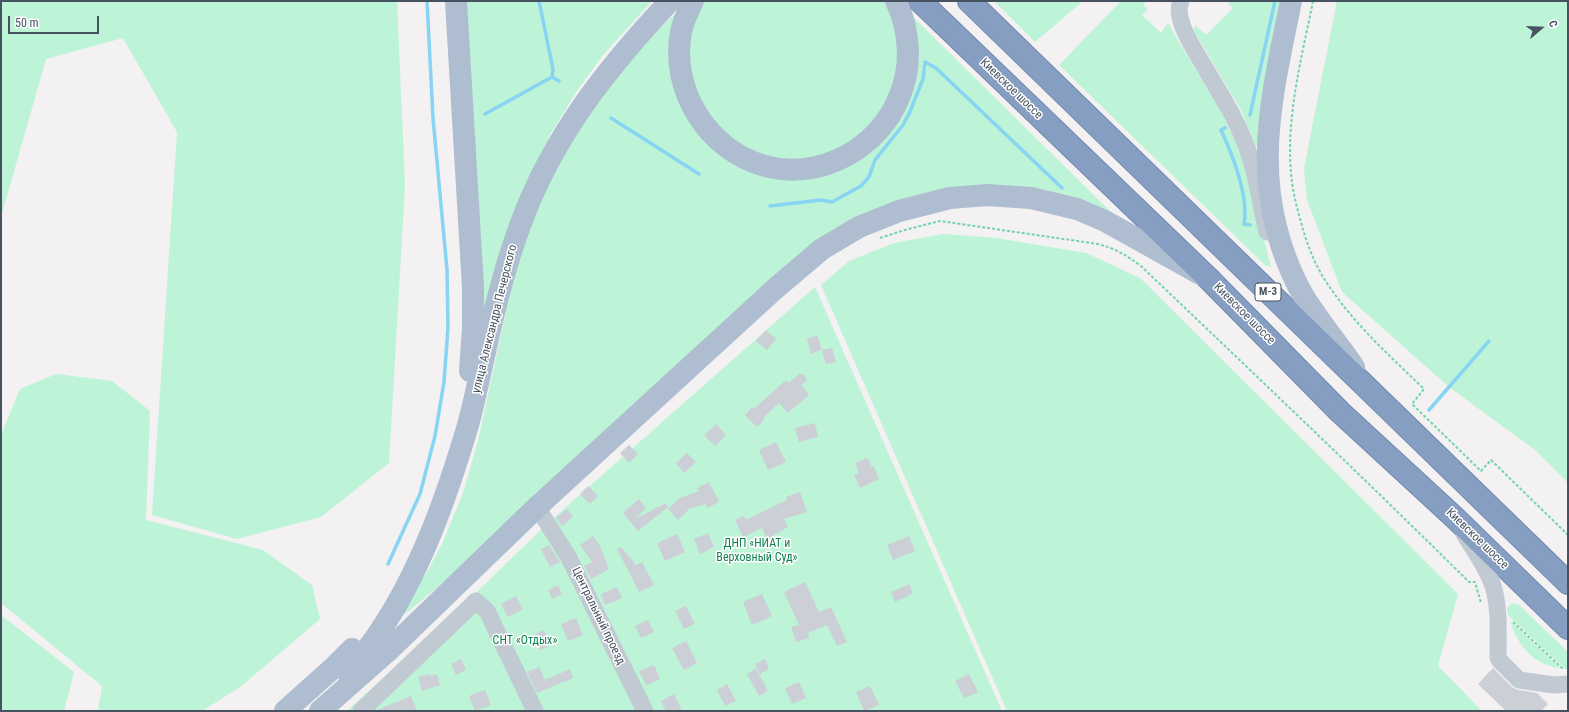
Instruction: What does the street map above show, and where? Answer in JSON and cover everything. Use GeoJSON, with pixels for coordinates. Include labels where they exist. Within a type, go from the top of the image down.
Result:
{"type":"FeatureCollection","features":[{"type":"Feature","properties":{"kind":"highway","name":"Киевское шоссе"},"geometry":{"type":"LineString","coordinates":[[920,1],[1209,280],[1340,412],[1454,517],[1568,628]]}},
{"type":"Feature","properties":{"kind":"highway","name":"М-3"},"geometry":{"type":"LineString","coordinates":[[969,1],[1568,583]]}},
{"type":"Feature","properties":{"kind":"main road"},"geometry":{"type":"LineString","coordinates":[[456,1],[473,288],[473,328],[468,424]]}},
{"type":"Feature","properties":{"kind":"main road","name":"улица Александра Печерского"},"geometry":{"type":"LineString","coordinates":[[311,711],[363,654],[378,635],[397,605],[433,525],[468,424],[502,278],[522,221],[547,162],[573,118],[605,74],[670,1]]}},
{"type":"Feature","properties":{"kind":"main road"},"geometry":{"type":"LineString","coordinates":[[693,1],[684,20],[681,32],[679,65],[683,87],[693,110],[718,139],[739,155],[763,165],[791,170],[818,166],[843,158],[873,137],[889,117],[902,91],[908,59],[906,28],[896,1]]}},
{"type":"Feature","properties":{"kind":"main road"},"geometry":{"type":"LineString","coordinates":[[1291,1],[1278,64],[1267,139],[1267,166],[1271,203],[1285,257],[1300,289],[1313,312],[1348,359],[1367,388]]}},
{"type":"Feature","properties":{"kind":"main road"},"geometry":{"type":"LineString","coordinates":[[320,711],[542,515],[776,288],[822,249],[853,230],[899,211],[944,200],[987,195],[1031,198],[1077,209],[1105,221],[1209,280]]}},
{"type":"Feature","properties":{"kind":"main road","name":"улица Александра Печерского"},"geometry":{"type":"LineString","coordinates":[[285,711],[333,668],[373,626],[410,578]]}},
{"type":"Feature","properties":{"kind":"street"},"geometry":{"type":"LineString","coordinates":[[1181,1],[1179,11],[1180,18],[1187,35],[1231,111],[1248,150],[1262,210],[1278,265],[1289,285],[1313,312]]}},
{"type":"Feature","properties":{"kind":"street","name":"Центральный проезд"},"geometry":{"type":"LineString","coordinates":[[542,515],[568,556],[645,711]]}},
{"type":"Feature","properties":{"kind":"street"},"geometry":{"type":"LineString","coordinates":[[1454,517],[1490,580],[1497,608],[1498,658],[1500,661],[1520,680],[1554,685],[1568,684]]}},
{"type":"Feature","properties":{"kind":"street"},"geometry":{"type":"LineString","coordinates":[[361,711],[476,601],[487,611],[535,711]]}},
{"type":"Feature","properties":{"kind":"path"},"geometry":{"type":"LineString","coordinates":[[1313,1],[1295,93],[1291,128],[1290,159],[1296,203],[1309,246],[1318,268],[1329,287],[1355,318],[1391,357],[1424,389],[1412,404],[1481,471],[1491,460],[1568,534]]}},
{"type":"Feature","properties":{"kind":"path"},"geometry":{"type":"LineString","coordinates":[[877,239],[905,230],[940,222],[1074,240],[1116,249],[1141,266],[1369,483],[1470,582],[1475,582],[1482,608],[1497,608],[1568,674]]}},
{"type":"Feature","properties":{"kind":"green space"},"geometry":{"type":"Polygon","coordinates":[[[1,1],[397,1],[405,185],[389,463],[321,517],[237,539],[152,515],[177,132],[123,38],[46,59],[1,217],[1,1]]]}},
{"type":"Feature","properties":{"kind":"green space"},"geometry":{"type":"Polygon","coordinates":[[[464,1],[652,1],[603,55],[576,92],[550,135],[527,183],[483,320],[464,1]]]}},
{"type":"Feature","properties":{"kind":"green space"},"geometry":{"type":"Polygon","coordinates":[[[701,1],[888,1],[896,20],[900,75],[869,131],[817,159],[775,160],[742,147],[705,114],[686,59],[695,13],[701,1]]]}},
{"type":"Feature","properties":{"kind":"green space"},"geometry":{"type":"Polygon","coordinates":[[[994,1],[1083,1],[1035,42],[994,1]]]}},
{"type":"Feature","properties":{"kind":"green space"},"geometry":{"type":"Polygon","coordinates":[[[1121,1],[1147,1],[1143,5],[1148,9],[1142,15],[1161,33],[1168,23],[1213,97],[1240,149],[1271,267],[1266,266],[1059,65],[1121,1]]]}},
{"type":"Feature","properties":{"kind":"green space"},"geometry":{"type":"Polygon","coordinates":[[[1226,1],[1285,1],[1260,145],[1256,147],[1241,110],[1194,31],[1195,25],[1206,35],[1233,8],[1226,1]]]}},
{"type":"Feature","properties":{"kind":"green space"},"geometry":{"type":"Polygon","coordinates":[[[1337,1],[1568,1],[1568,483],[1535,450],[1449,387],[1342,292],[1307,200],[1304,168],[1337,1]]]}},
{"type":"Feature","properties":{"kind":"green space"},"geometry":{"type":"Polygon","coordinates":[[[679,10],[675,88],[771,177],[890,128],[910,14],[1113,214],[1052,192],[857,218],[444,582],[394,623],[427,572],[442,544],[463,493],[479,437],[512,283],[526,239],[554,171],[588,114],[646,41],[679,10]]]}},
{"type":"Feature","properties":{"kind":"green space"},"geometry":{"type":"Polygon","coordinates":[[[943,234],[996,238],[1086,253],[1140,278],[1458,594],[1438,666],[1482,711],[1007,711],[821,285],[849,261],[894,243],[943,234]]]}},
{"type":"Feature","properties":{"kind":"green space","name":"ДНП «НИАТ и Верховный Суд»"},"geometry":{"type":"Polygon","coordinates":[[[815,287],[1002,711],[347,711],[485,584],[548,523],[815,287]]]}},
{"type":"Feature","properties":{"kind":"green space"},"geometry":{"type":"Polygon","coordinates":[[[56,374],[112,381],[150,411],[146,520],[263,550],[312,585],[320,619],[240,687],[202,711],[98,711],[102,686],[1,603],[1,435],[20,389],[56,374]]]}},
{"type":"Feature","properties":{"kind":"green space"},"geometry":{"type":"Polygon","coordinates":[[[1512,603],[1519,605],[1568,652],[1568,669],[1565,669],[1508,615],[1507,608],[1512,603]]]}},
{"type":"Feature","properties":{"kind":"green space"},"geometry":{"type":"Polygon","coordinates":[[[1,615],[74,672],[64,711],[1,711],[1,615]]]}},
{"type":"Feature","properties":{"kind":"green space"},"geometry":{"type":"Polygon","coordinates":[[[1510,621],[1560,668],[1542,663],[1534,658],[1522,646],[1510,621]]]}},
{"type":"Feature","properties":{"kind":"building"},"geometry":{"type":"Polygon","coordinates":[[[766,330],[776,339],[767,350],[756,341],[766,330]]]}},
{"type":"Feature","properties":{"kind":"building"},"geometry":{"type":"Polygon","coordinates":[[[817,335],[822,350],[811,354],[807,339],[817,335]]]}},
{"type":"Feature","properties":{"kind":"building"},"geometry":{"type":"Polygon","coordinates":[[[832,348],[836,362],[826,364],[822,350],[832,348]]]}},
{"type":"Feature","properties":{"kind":"building"},"geometry":{"type":"Polygon","coordinates":[[[799,374],[803,374],[807,380],[801,385],[809,395],[788,413],[779,403],[763,418],[764,420],[757,427],[745,415],[752,407],[754,409],[786,380],[789,383],[799,374]]]}},
{"type":"Feature","properties":{"kind":"building"},"geometry":{"type":"Polygon","coordinates":[[[815,423],[818,437],[799,442],[795,428],[815,423]]]}},
{"type":"Feature","properties":{"kind":"building"},"geometry":{"type":"Polygon","coordinates":[[[716,424],[726,435],[715,446],[704,435],[716,424]]]}},
{"type":"Feature","properties":{"kind":"building"},"geometry":{"type":"Polygon","coordinates":[[[776,442],[786,462],[768,470],[759,450],[776,442]]]}},
{"type":"Feature","properties":{"kind":"building"},"geometry":{"type":"Polygon","coordinates":[[[629,445],[638,454],[629,463],[620,453],[629,445]]]}},
{"type":"Feature","properties":{"kind":"building"},"geometry":{"type":"Polygon","coordinates":[[[687,453],[696,462],[684,473],[676,463],[687,453]]]}},
{"type":"Feature","properties":{"kind":"building"},"geometry":{"type":"Polygon","coordinates":[[[867,458],[872,467],[874,466],[879,479],[860,488],[854,475],[859,473],[855,463],[867,458]]]}},
{"type":"Feature","properties":{"kind":"building"},"geometry":{"type":"Polygon","coordinates":[[[709,482],[719,502],[707,508],[705,504],[689,509],[678,520],[668,509],[680,498],[699,491],[697,488],[709,482]]]}},
{"type":"Feature","properties":{"kind":"building"},"geometry":{"type":"Polygon","coordinates":[[[588,486],[598,496],[590,504],[580,494],[588,486]]]}},
{"type":"Feature","properties":{"kind":"building"},"geometry":{"type":"Polygon","coordinates":[[[800,492],[807,512],[784,519],[788,527],[767,539],[762,528],[743,537],[735,520],[744,516],[746,520],[787,500],[786,497],[800,492]]]}},
{"type":"Feature","properties":{"kind":"building"},"geometry":{"type":"Polygon","coordinates":[[[639,499],[646,508],[635,519],[666,503],[668,507],[638,531],[623,513],[639,499]]]}},
{"type":"Feature","properties":{"kind":"building"},"geometry":{"type":"Polygon","coordinates":[[[567,509],[573,517],[562,526],[556,518],[567,509]]]}},
{"type":"Feature","properties":{"kind":"building"},"geometry":{"type":"Polygon","coordinates":[[[708,533],[714,547],[700,554],[694,539],[708,533]]]}},
{"type":"Feature","properties":{"kind":"building"},"geometry":{"type":"Polygon","coordinates":[[[677,534],[685,552],[665,561],[657,543],[677,534]]]}},
{"type":"Feature","properties":{"kind":"building"},"geometry":{"type":"Polygon","coordinates":[[[593,536],[599,544],[609,569],[591,579],[584,566],[592,562],[580,545],[593,536]]]}},
{"type":"Feature","properties":{"kind":"building"},"geometry":{"type":"Polygon","coordinates":[[[909,536],[915,551],[893,560],[887,545],[909,536]]]}},
{"type":"Feature","properties":{"kind":"building"},"geometry":{"type":"Polygon","coordinates":[[[549,545],[560,562],[550,567],[541,549],[549,545]]]}},
{"type":"Feature","properties":{"kind":"building"},"geometry":{"type":"Polygon","coordinates":[[[621,547],[636,565],[642,562],[654,585],[639,592],[617,549],[621,547]]]}},
{"type":"Feature","properties":{"kind":"building"},"geometry":{"type":"Polygon","coordinates":[[[805,582],[819,612],[831,607],[847,642],[837,646],[827,625],[808,633],[809,638],[796,642],[791,627],[799,625],[784,592],[805,582]]]}},
{"type":"Feature","properties":{"kind":"building"},"geometry":{"type":"Polygon","coordinates":[[[909,584],[913,593],[895,602],[891,592],[909,584]]]}},
{"type":"Feature","properties":{"kind":"building"},"geometry":{"type":"Polygon","coordinates":[[[558,585],[562,594],[552,599],[548,590],[558,585]]]}},
{"type":"Feature","properties":{"kind":"building"},"geometry":{"type":"Polygon","coordinates":[[[617,587],[622,598],[605,605],[601,594],[617,587]]]}},
{"type":"Feature","properties":{"kind":"building"},"geometry":{"type":"Polygon","coordinates":[[[762,594],[772,616],[752,625],[743,602],[762,594]]]}},
{"type":"Feature","properties":{"kind":"building"},"geometry":{"type":"Polygon","coordinates":[[[516,596],[523,609],[508,617],[501,604],[516,596]]]}},
{"type":"Feature","properties":{"kind":"building"},"geometry":{"type":"Polygon","coordinates":[[[686,606],[695,624],[684,629],[675,611],[686,606]]]}},
{"type":"Feature","properties":{"kind":"building"},"geometry":{"type":"Polygon","coordinates":[[[576,618],[583,635],[568,641],[561,624],[576,618]]]}},
{"type":"Feature","properties":{"kind":"building"},"geometry":{"type":"Polygon","coordinates":[[[648,620],[654,632],[641,638],[635,626],[648,620]]]}},
{"type":"Feature","properties":{"kind":"building"},"geometry":{"type":"Polygon","coordinates":[[[544,630],[550,646],[540,650],[533,635],[544,630]]]}},
{"type":"Feature","properties":{"kind":"building"},"geometry":{"type":"Polygon","coordinates":[[[686,641],[697,663],[684,670],[672,648],[686,641]]]}},
{"type":"Feature","properties":{"kind":"building"},"geometry":{"type":"Polygon","coordinates":[[[461,659],[466,670],[456,675],[451,664],[461,659]]]}},
{"type":"Feature","properties":{"kind":"building"},"geometry":{"type":"Polygon","coordinates":[[[765,659],[769,669],[760,674],[755,664],[765,659]]]}},
{"type":"Feature","properties":{"kind":"building"},"geometry":{"type":"Polygon","coordinates":[[[654,665],[660,679],[646,685],[639,671],[654,665]]]}},
{"type":"Feature","properties":{"kind":"building"},"geometry":{"type":"Polygon","coordinates":[[[539,667],[545,680],[570,669],[573,678],[537,693],[527,672],[539,667]]]}},
{"type":"Feature","properties":{"kind":"building"},"geometry":{"type":"Polygon","coordinates":[[[756,668],[768,691],[759,696],[747,674],[756,668]]]}},
{"type":"Feature","properties":{"kind":"building"},"geometry":{"type":"Polygon","coordinates":[[[1493,668],[1512,687],[1518,690],[1537,693],[1548,704],[1541,711],[1506,711],[1478,684],[1493,668]]]}},
{"type":"Feature","properties":{"kind":"building"},"geometry":{"type":"Polygon","coordinates":[[[429,674],[430,676],[437,674],[440,685],[422,691],[418,677],[429,674]]]}},
{"type":"Feature","properties":{"kind":"building"},"geometry":{"type":"Polygon","coordinates":[[[969,674],[978,692],[964,698],[955,681],[969,674]]]}},
{"type":"Feature","properties":{"kind":"building"},"geometry":{"type":"Polygon","coordinates":[[[799,682],[806,698],[792,704],[785,688],[799,682]]]}},
{"type":"Feature","properties":{"kind":"building"},"geometry":{"type":"Polygon","coordinates":[[[727,684],[736,701],[725,706],[717,690],[727,684]]]}},
{"type":"Feature","properties":{"kind":"building"},"geometry":{"type":"Polygon","coordinates":[[[870,686],[879,705],[864,711],[856,692],[870,686]]]}},
{"type":"Feature","properties":{"kind":"building"},"geometry":{"type":"Polygon","coordinates":[[[485,690],[491,705],[475,711],[469,696],[485,690]]]}},
{"type":"Feature","properties":{"kind":"building"},"geometry":{"type":"Polygon","coordinates":[[[674,694],[682,711],[666,711],[661,701],[674,694]]]}},
{"type":"Feature","properties":{"kind":"building"},"geometry":{"type":"Polygon","coordinates":[[[411,696],[417,711],[375,711],[377,710],[411,696]]]}},
{"type":"Feature","properties":{"kind":"waterway"},"geometry":{"type":"LineString","coordinates":[[388,564],[420,494],[435,436],[444,382],[448,327],[447,270],[433,118],[427,1]]}},
{"type":"Feature","properties":{"kind":"waterway"},"geometry":{"type":"LineString","coordinates":[[485,114],[552,77],[553,69],[539,1]]}},
{"type":"Feature","properties":{"kind":"waterway"},"geometry":{"type":"LineString","coordinates":[[1250,115],[1275,1]]}},
{"type":"Feature","properties":{"kind":"waterway"},"geometry":{"type":"LineString","coordinates":[[770,206],[821,200],[832,202],[861,186],[869,177],[875,160],[903,125],[909,114],[923,79],[925,62],[936,68],[1062,188]]}},
{"type":"Feature","properties":{"kind":"waterway"},"geometry":{"type":"LineString","coordinates":[[552,77],[559,81]]}},
{"type":"Feature","properties":{"kind":"waterway"},"geometry":{"type":"LineString","coordinates":[[611,118],[699,174]]}},
{"type":"Feature","properties":{"kind":"waterway"},"geometry":{"type":"LineString","coordinates":[[1225,128],[1221,130],[1235,164],[1242,188],[1245,213],[1244,224],[1250,225]]}},
{"type":"Feature","properties":{"kind":"waterway"},"geometry":{"type":"LineString","coordinates":[[1429,410],[1489,341]]}},
{"type":"Feature","properties":{"kind":"park label","name":"СНТ «Отдых»"},"geometry":{"type":"Point","coordinates":[525,641]}}]}
